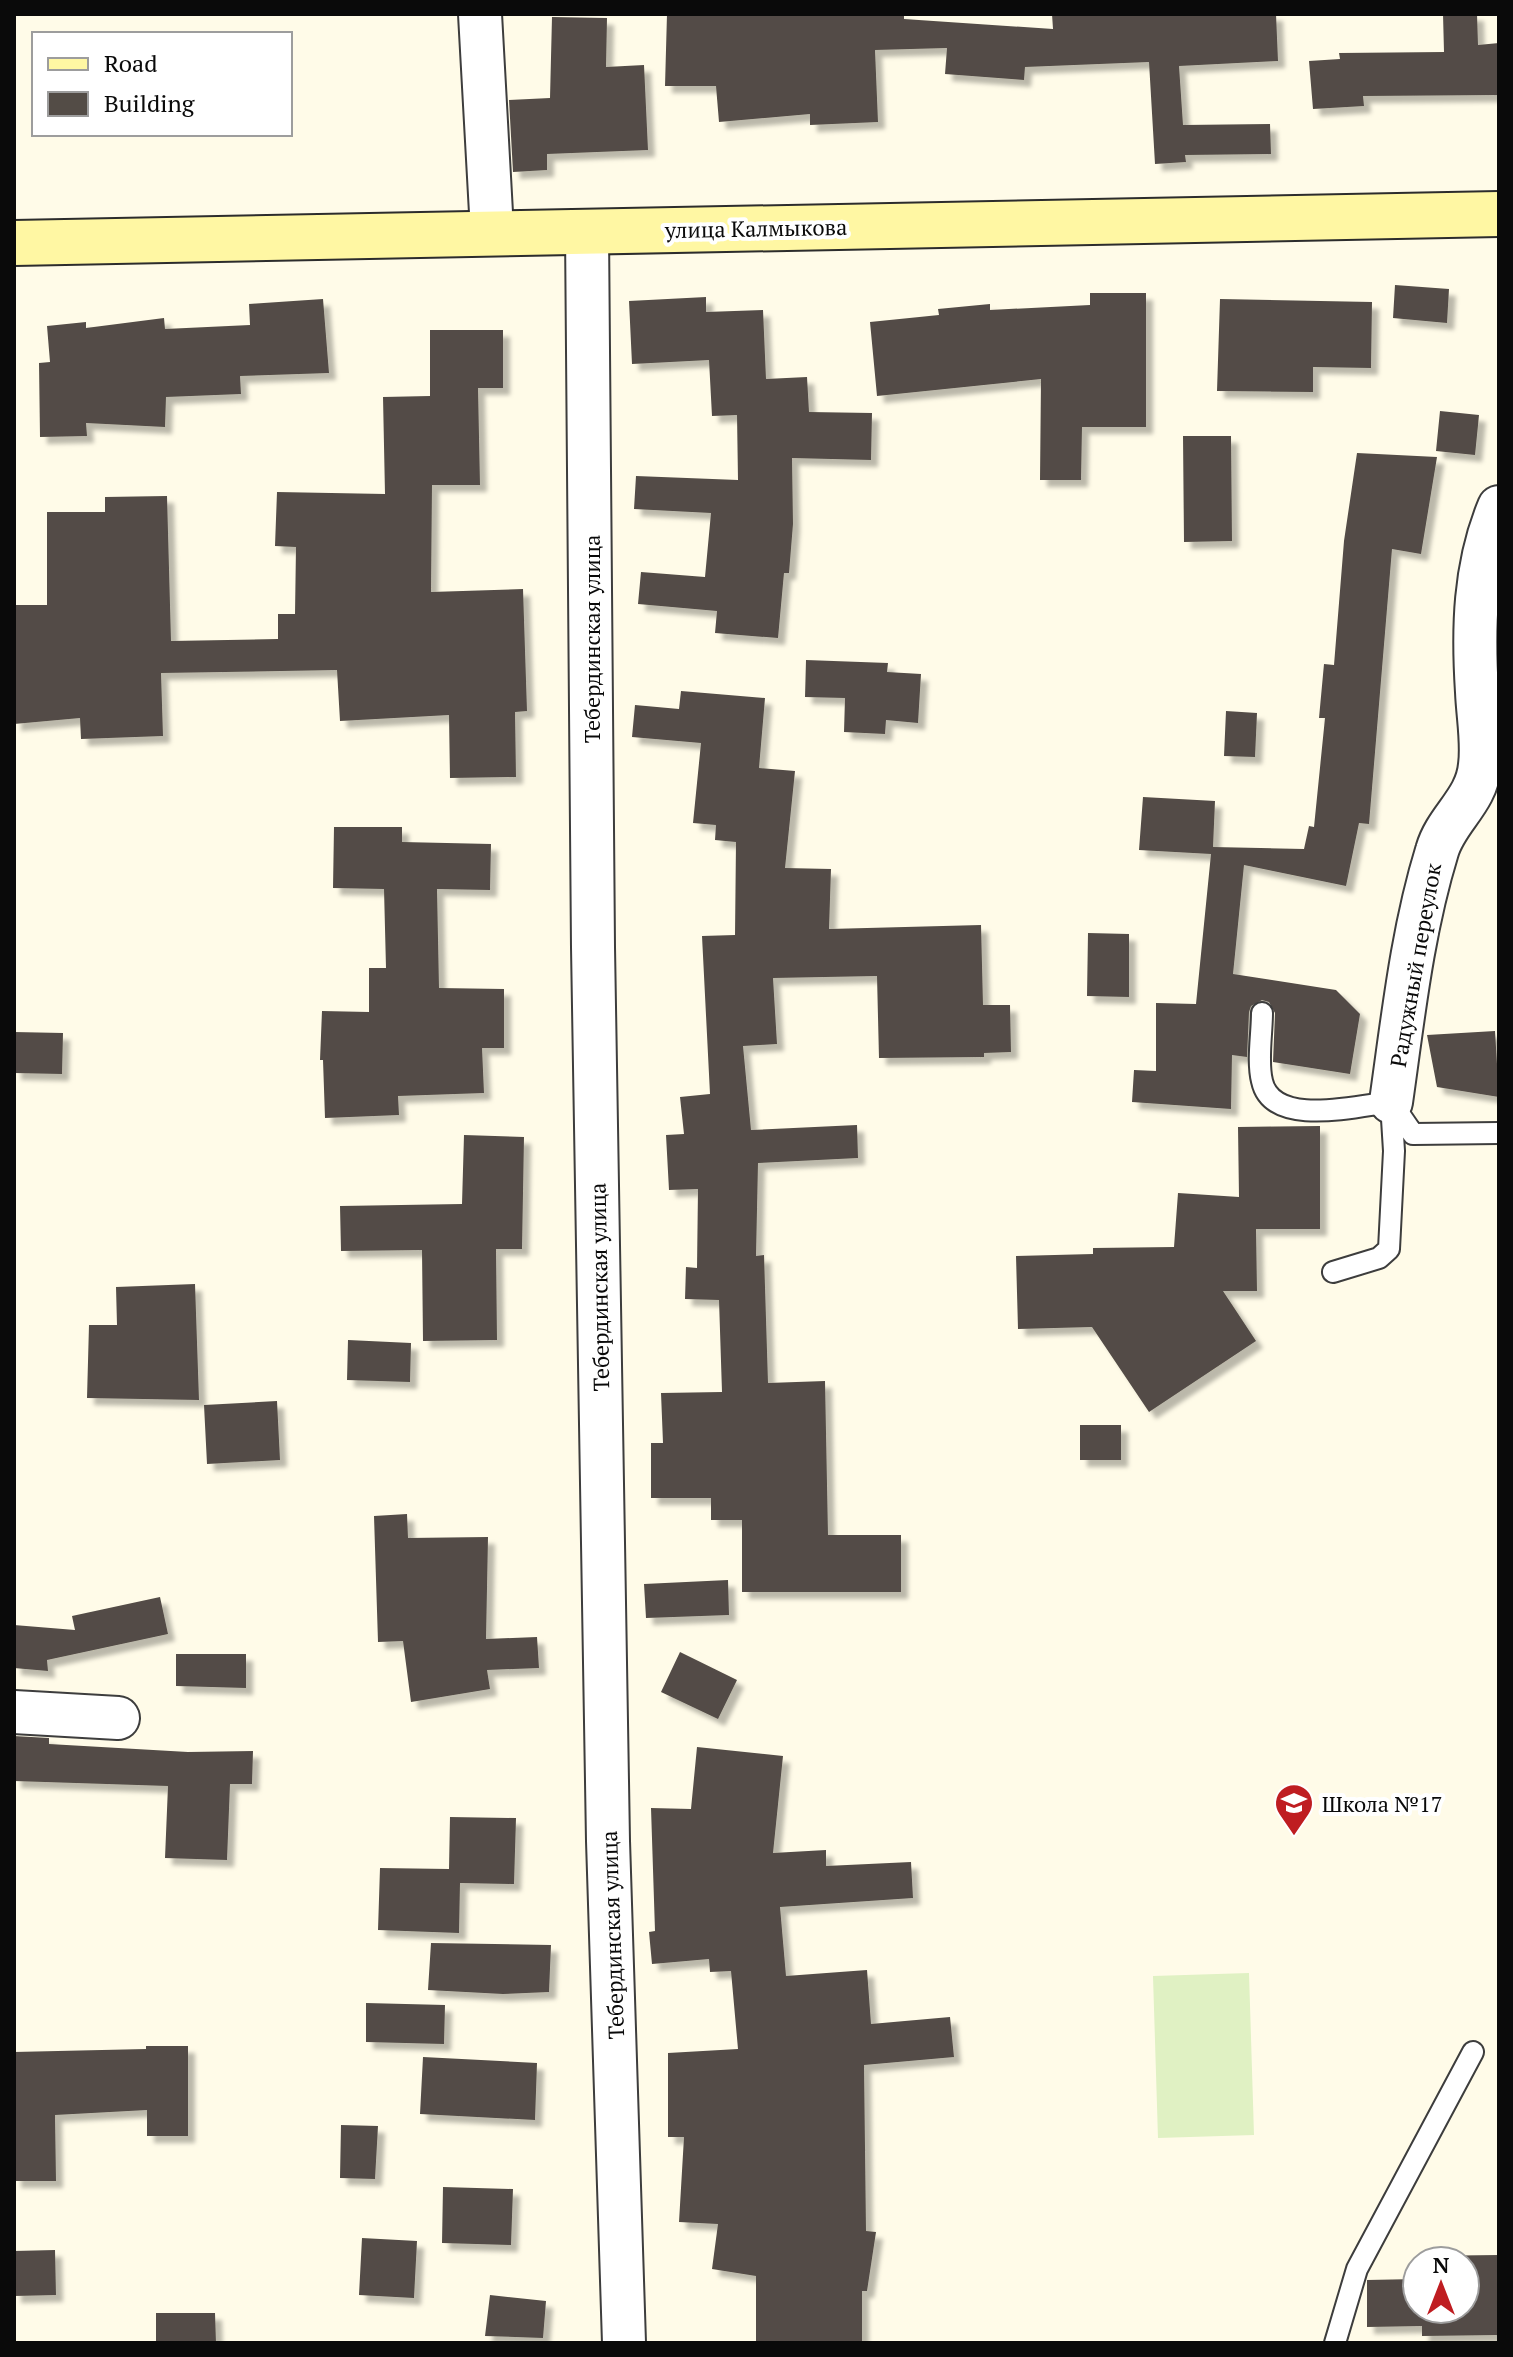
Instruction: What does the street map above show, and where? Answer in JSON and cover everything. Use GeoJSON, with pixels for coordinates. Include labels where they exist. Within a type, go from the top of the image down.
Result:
{"type":"FeatureCollection","features":[{"type":"Feature","properties":{"kind":"street"},"geometry":{"type":"LineString","coordinates":[[480,14],[492,231]]}},
{"type":"Feature","properties":{"kind":"street","name":"улица Калмыкова"},"geometry":{"type":"LineString","coordinates":[[14,243],[492,231],[1499,214]]}},
{"type":"Feature","properties":{"kind":"street","name":"Тебердинская улица"},"geometry":{"type":"LineString","coordinates":[[587,231],[593,947],[607,1761],[624,2343]]}},
{"type":"Feature","properties":{"kind":"street","name":"Радужный переулок"},"geometry":{"type":"LineString","coordinates":[[1391,1102],[1412,955],[1438,847],[1474,793],[1481,764],[1474,656],[1477,581],[1489,532],[1499,507]]}},
{"type":"Feature","properties":{"kind":"street"},"geometry":{"type":"LineString","coordinates":[[14,1712],[118,1718]]}},
{"type":"Feature","properties":{"kind":"lane"},"geometry":{"type":"LineString","coordinates":[[1262,1013],[1262,1083],[1276,1104],[1298,1111],[1391,1102]]}},
{"type":"Feature","properties":{"kind":"lane"},"geometry":{"type":"LineString","coordinates":[[1391,1102],[1413,1134],[1499,1133]]}},
{"type":"Feature","properties":{"kind":"lane"},"geometry":{"type":"LineString","coordinates":[[1333,1272],[1379,1258],[1389,1249],[1394,1164],[1391,1102]]}},
{"type":"Feature","properties":{"kind":"lane"},"geometry":{"type":"LineString","coordinates":[[1335,2343],[1357,2269],[1473,2052]]}},
{"type":"Feature","properties":{"kind":"green space"},"geometry":{"type":"Polygon","coordinates":[[[1249,1973],[1254,2135],[1158,2138],[1153,1976],[1249,1973]]]}},
{"type":"Feature","properties":{"kind":"building"},"geometry":{"type":"Polygon","coordinates":[[[667,14],[904,14],[904,19],[1053,29],[1052,14],[1276,14],[1278,61],[1179,66],[1183,125],[1270,124],[1271,154],[1185,155],[1186,162],[1155,164],[1149,62],[1025,67],[1024,80],[945,74],[947,48],[875,50],[878,122],[810,125],[810,114],[719,122],[716,86],[665,86],[667,14]]]}},
{"type":"Feature","properties":{"kind":"building"},"geometry":{"type":"Polygon","coordinates":[[[1443,14],[1477,14],[1478,45],[1499,43],[1499,95],[1363,96],[1364,106],[1313,109],[1309,61],[1340,59],[1339,53],[1444,52],[1443,14]]]}},
{"type":"Feature","properties":{"kind":"building"},"geometry":{"type":"Polygon","coordinates":[[[552,17],[607,18],[606,67],[644,65],[648,150],[547,154],[547,170],[513,172],[509,100],[550,98],[552,17]]]}},
{"type":"Feature","properties":{"kind":"building"},"geometry":{"type":"Polygon","coordinates":[[[1395,285],[1449,289],[1447,323],[1393,318],[1395,285]]]}},
{"type":"Feature","properties":{"kind":"building"},"geometry":{"type":"Polygon","coordinates":[[[1090,293],[1146,293],[1146,427],[1082,427],[1081,480],[1040,480],[1041,379],[877,396],[870,322],[939,315],[938,309],[990,304],[990,310],[1090,305],[1090,293]]]}},
{"type":"Feature","properties":{"kind":"building"},"geometry":{"type":"Polygon","coordinates":[[[706,297],[706,312],[763,310],[766,379],[807,377],[809,412],[872,413],[871,460],[792,458],[793,524],[789,573],[784,573],[778,638],[715,633],[717,611],[638,604],[641,572],[705,577],[711,513],[634,509],[636,476],[738,480],[737,415],[712,416],[709,360],[632,364],[629,301],[706,297]]]}},
{"type":"Feature","properties":{"kind":"building"},"geometry":{"type":"Polygon","coordinates":[[[323,299],[329,373],[240,376],[241,394],[166,397],[165,427],[86,423],[87,436],[40,437],[39,363],[50,362],[47,326],[86,322],[86,328],[164,318],[165,329],[250,325],[249,304],[323,299]]]}},
{"type":"Feature","properties":{"kind":"building"},"geometry":{"type":"Polygon","coordinates":[[[1220,299],[1372,302],[1371,368],[1313,367],[1313,392],[1217,391],[1220,299]]]}},
{"type":"Feature","properties":{"kind":"building"},"geometry":{"type":"Polygon","coordinates":[[[430,330],[503,330],[503,388],[478,388],[480,485],[432,485],[431,592],[523,589],[527,711],[515,712],[516,777],[450,778],[449,715],[340,721],[337,670],[161,673],[163,736],[81,739],[80,718],[14,724],[14,605],[47,605],[47,512],[105,512],[105,497],[167,496],[171,641],[278,639],[278,614],[295,614],[296,547],[275,546],[277,492],[385,494],[383,397],[430,396],[430,330]]]}},
{"type":"Feature","properties":{"kind":"building"},"geometry":{"type":"Polygon","coordinates":[[[1440,411],[1479,415],[1475,455],[1436,451],[1440,411]]]}},
{"type":"Feature","properties":{"kind":"building"},"geometry":{"type":"Polygon","coordinates":[[[1183,436],[1231,436],[1232,541],[1184,542],[1183,436]]]}},
{"type":"Feature","properties":{"kind":"building"},"geometry":{"type":"Polygon","coordinates":[[[1357,453],[1437,457],[1421,554],[1392,549],[1369,824],[1359,823],[1346,886],[1244,865],[1233,974],[1336,990],[1360,1014],[1350,1074],[1273,1062],[1275,1013],[1269,1002],[1262,1000],[1251,1006],[1249,1012],[1247,1057],[1232,1055],[1231,1109],[1132,1102],[1134,1070],[1156,1071],[1156,1003],[1196,1004],[1211,854],[1139,850],[1143,797],[1215,801],[1213,847],[1304,849],[1309,826],[1314,827],[1325,718],[1319,718],[1324,664],[1334,665],[1344,541],[1357,453]]]}},
{"type":"Feature","properties":{"kind":"building"},"geometry":{"type":"Polygon","coordinates":[[[806,660],[888,663],[887,672],[921,674],[918,723],[886,720],[885,734],[844,732],[845,698],[805,697],[806,660]]]}},
{"type":"Feature","properties":{"kind":"building"},"geometry":{"type":"Polygon","coordinates":[[[681,691],[765,698],[759,768],[795,771],[785,868],[831,869],[829,929],[981,925],[983,1005],[1010,1005],[1011,1052],[984,1053],[984,1057],[879,1058],[877,976],[773,978],[777,1044],[743,1046],[751,1130],[857,1125],[858,1158],[758,1163],[756,1256],[764,1255],[768,1383],[825,1381],[828,1535],[901,1535],[901,1592],[742,1592],[742,1520],[711,1520],[711,1498],[651,1498],[651,1443],[663,1443],[661,1393],[722,1392],[719,1300],[685,1299],[686,1267],[697,1268],[698,1189],[669,1190],[666,1135],[684,1134],[680,1097],[710,1094],[702,936],[735,935],[736,842],[715,840],[716,825],[693,823],[701,743],[632,737],[635,705],[679,709],[681,691]]]}},
{"type":"Feature","properties":{"kind":"building"},"geometry":{"type":"Polygon","coordinates":[[[1226,711],[1257,713],[1255,757],[1224,756],[1226,711]]]}},
{"type":"Feature","properties":{"kind":"building"},"geometry":{"type":"Polygon","coordinates":[[[334,827],[402,827],[402,842],[491,844],[490,890],[437,889],[439,988],[504,989],[504,1048],[482,1048],[484,1093],[398,1096],[399,1115],[325,1118],[323,1060],[320,1060],[322,1011],[369,1012],[369,968],[386,968],[384,889],[333,888],[334,827]]]}},
{"type":"Feature","properties":{"kind":"building"},"geometry":{"type":"Polygon","coordinates":[[[1088,933],[1129,934],[1129,997],[1087,996],[1088,933]]]}},
{"type":"Feature","properties":{"kind":"building"},"geometry":{"type":"Polygon","coordinates":[[[1495,1031],[1499,1097],[1437,1087],[1427,1035],[1495,1031]]]}},
{"type":"Feature","properties":{"kind":"building"},"geometry":{"type":"Polygon","coordinates":[[[14,1032],[63,1033],[62,1074],[14,1073],[14,1032]]]}},
{"type":"Feature","properties":{"kind":"building"},"geometry":{"type":"Polygon","coordinates":[[[1320,1126],[1320,1229],[1256,1229],[1257,1291],[1223,1291],[1256,1341],[1149,1412],[1092,1327],[1018,1329],[1016,1256],[1093,1254],[1093,1248],[1174,1247],[1178,1193],[1239,1197],[1238,1127],[1320,1126]]]}},
{"type":"Feature","properties":{"kind":"building"},"geometry":{"type":"Polygon","coordinates":[[[464,1135],[524,1137],[522,1249],[496,1249],[497,1340],[423,1341],[422,1250],[341,1251],[340,1206],[462,1204],[464,1135]]]}},
{"type":"Feature","properties":{"kind":"building"},"geometry":{"type":"Polygon","coordinates":[[[195,1284],[199,1400],[87,1398],[89,1325],[117,1325],[116,1287],[195,1284]]]}},
{"type":"Feature","properties":{"kind":"building"},"geometry":{"type":"Polygon","coordinates":[[[348,1340],[411,1343],[410,1382],[347,1380],[348,1340]]]}},
{"type":"Feature","properties":{"kind":"building"},"geometry":{"type":"Polygon","coordinates":[[[277,1401],[280,1460],[207,1464],[204,1405],[277,1401]]]}},
{"type":"Feature","properties":{"kind":"building"},"geometry":{"type":"Polygon","coordinates":[[[1080,1425],[1121,1425],[1121,1460],[1080,1460],[1080,1425]]]}},
{"type":"Feature","properties":{"kind":"building"},"geometry":{"type":"Polygon","coordinates":[[[407,1514],[408,1538],[488,1537],[486,1639],[537,1637],[539,1668],[487,1670],[490,1689],[411,1702],[403,1641],[378,1642],[374,1516],[407,1514]]]}},
{"type":"Feature","properties":{"kind":"building"},"geometry":{"type":"Polygon","coordinates":[[[728,1580],[729,1615],[646,1618],[644,1584],[728,1580]]]}},
{"type":"Feature","properties":{"kind":"building"},"geometry":{"type":"Polygon","coordinates":[[[160,1597],[168,1634],[47,1660],[48,1671],[14,1668],[14,1625],[75,1630],[72,1616],[160,1597]]]}},
{"type":"Feature","properties":{"kind":"building"},"geometry":{"type":"Polygon","coordinates":[[[680,1652],[737,1680],[718,1719],[661,1692],[680,1652]]]}},
{"type":"Feature","properties":{"kind":"building"},"geometry":{"type":"Polygon","coordinates":[[[176,1654],[246,1654],[246,1688],[176,1686],[176,1654]]]}},
{"type":"Feature","properties":{"kind":"building"},"geometry":{"type":"Polygon","coordinates":[[[14,1736],[49,1738],[49,1744],[188,1752],[253,1751],[252,1784],[230,1784],[227,1860],[165,1858],[168,1786],[14,1781],[14,1736]]]}},
{"type":"Feature","properties":{"kind":"building"},"geometry":{"type":"Polygon","coordinates":[[[697,1747],[783,1756],[773,1853],[826,1850],[826,1866],[911,1862],[913,1898],[780,1907],[786,1976],[867,1970],[871,2024],[950,2017],[954,2057],[864,2065],[866,2231],[876,2232],[867,2291],[862,2291],[862,2343],[756,2343],[756,2276],[712,2269],[718,2224],[679,2222],[684,2137],[668,2137],[668,2053],[738,2049],[731,1971],[710,1972],[709,1959],[652,1964],[649,1932],[655,1931],[651,1808],[691,1809],[697,1747]]]}},
{"type":"Feature","properties":{"kind":"building"},"geometry":{"type":"Polygon","coordinates":[[[450,1817],[516,1818],[514,1884],[460,1883],[459,1933],[378,1930],[380,1868],[449,1869],[450,1817]]]}},
{"type":"Feature","properties":{"kind":"building"},"geometry":{"type":"Polygon","coordinates":[[[431,1943],[551,1945],[549,1992],[503,1994],[428,1990],[431,1943]]]}},
{"type":"Feature","properties":{"kind":"building"},"geometry":{"type":"Polygon","coordinates":[[[366,2003],[445,2005],[444,2044],[366,2042],[366,2003]]]}},
{"type":"Feature","properties":{"kind":"building"},"geometry":{"type":"Polygon","coordinates":[[[146,2046],[188,2046],[188,2136],[147,2136],[147,2110],[55,2115],[56,2181],[14,2181],[14,2052],[146,2049],[146,2046]]]}},
{"type":"Feature","properties":{"kind":"building"},"geometry":{"type":"Polygon","coordinates":[[[423,2057],[537,2063],[535,2120],[420,2114],[423,2057]]]}},
{"type":"Feature","properties":{"kind":"building"},"geometry":{"type":"Polygon","coordinates":[[[341,2125],[378,2126],[375,2179],[340,2178],[341,2125]]]}},
{"type":"Feature","properties":{"kind":"building"},"geometry":{"type":"Polygon","coordinates":[[[443,2187],[513,2189],[511,2245],[442,2243],[443,2187]]]}},
{"type":"Feature","properties":{"kind":"building"},"geometry":{"type":"Polygon","coordinates":[[[362,2238],[417,2241],[414,2298],[359,2295],[362,2238]]]}},
{"type":"Feature","properties":{"kind":"building"},"geometry":{"type":"Polygon","coordinates":[[[55,2250],[56,2295],[14,2296],[14,2251],[55,2250]]]}},
{"type":"Feature","properties":{"kind":"building"},"geometry":{"type":"Polygon","coordinates":[[[1481,2255],[1499,2255],[1499,2335],[1422,2336],[1422,2326],[1367,2327],[1367,2280],[1401,2279],[1401,2325],[1481,2325],[1481,2255]]]}},
{"type":"Feature","properties":{"kind":"building"},"geometry":{"type":"Polygon","coordinates":[[[490,2295],[546,2301],[543,2338],[485,2336],[490,2295]]]}},
{"type":"Feature","properties":{"kind":"building"},"geometry":{"type":"Polygon","coordinates":[[[156,2313],[215,2313],[216,2343],[156,2343],[156,2313]]]}},
{"type":"Feature","properties":{"kind":"place","name":"Школа №17"},"geometry":{"type":"Point","coordinates":[1294,1837]}}]}
